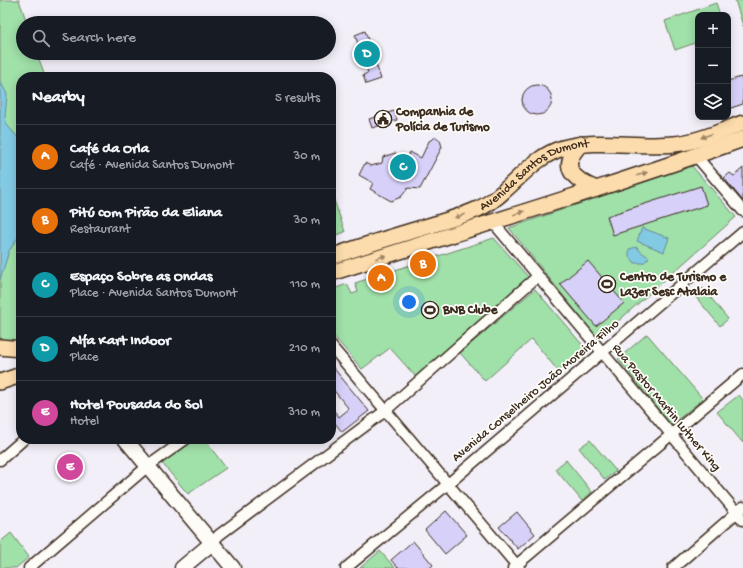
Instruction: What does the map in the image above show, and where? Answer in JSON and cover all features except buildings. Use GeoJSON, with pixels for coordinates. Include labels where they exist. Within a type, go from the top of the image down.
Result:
{"type":"FeatureCollection","features":[{"type":"Feature","properties":{"kind":"main road","name":"Avenida Santos Dumont"},"geometry":{"type":"LineString","coordinates":[[336,255],[478,209],[506,190],[551,152],[562,148],[581,144],[675,144],[696,140],[743,123]]}},
{"type":"Feature","properties":{"kind":"main road","name":"Avenida Santos Dumont"},"geometry":{"type":"LineString","coordinates":[[336,271],[596,189],[743,139]]}},
{"type":"Feature","properties":{"kind":"main road"},"geometry":{"type":"LineString","coordinates":[[581,144],[571,156],[569,169],[582,183],[596,189]]}},
{"type":"Feature","properties":{"kind":"main road"},"geometry":{"type":"LineString","coordinates":[[336,254],[353,240]]}},
{"type":"Feature","properties":{"kind":"main road"},"geometry":{"type":"LineString","coordinates":[[0,347],[16,349]]}},
{"type":"Feature","properties":{"kind":"main road"},"geometry":{"type":"LineString","coordinates":[[0,382],[16,377]]}},
{"type":"Feature","properties":{"kind":"street"},"geometry":{"type":"LineString","coordinates":[[696,156],[743,211]]}},
{"type":"Feature","properties":{"kind":"street","name":"Rua Pastor Martin Luther King"},"geometry":{"type":"LineString","coordinates":[[492,221],[672,434],[741,513]]}},
{"type":"Feature","properties":{"kind":"street","name":"Avenida Conselheiro João Moreira Filho"},"geometry":{"type":"LineString","coordinates":[[346,568],[448,484],[743,232]]}},
{"type":"Feature","properties":{"kind":"street"},"geometry":{"type":"LineString","coordinates":[[182,568],[212,543],[219,535],[385,411],[538,276]]}},
{"type":"Feature","properties":{"kind":"street"},"geometry":{"type":"LineString","coordinates":[[336,352],[516,567],[743,374]]}},
{"type":"Feature","properties":{"kind":"street"},"geometry":{"type":"LineString","coordinates":[[0,460],[18,444]]}},
{"type":"Feature","properties":{"kind":"street"},"geometry":{"type":"LineString","coordinates":[[129,444],[233,568]]}},
{"type":"Feature","properties":{"kind":"street"},"geometry":{"type":"LineString","coordinates":[[29,568],[148,466],[179,444]]}},
{"type":"Feature","properties":{"kind":"street"},"geometry":{"type":"LineString","coordinates":[[673,568],[741,513]]}},
{"type":"Feature","properties":{"kind":"green space"},"geometry":{"type":"Polygon","coordinates":[[[0,0],[19,0],[25,16],[16,16],[16,60],[39,60],[43,72],[16,72],[16,343],[0,340],[0,0]]]}},
{"type":"Feature","properties":{"kind":"green space"},"geometry":{"type":"Polygon","coordinates":[[[735,0],[743,0],[743,26],[735,0]]]}},
{"type":"Feature","properties":{"kind":"green space"},"geometry":{"type":"Polygon","coordinates":[[[716,3],[719,12],[695,12],[695,43],[675,50],[665,21],[716,3]]]}},
{"type":"Feature","properties":{"kind":"green space","name":"Centro de Turismo e Lazer Sesc Atalaia"},"geometry":{"type":"Polygon","coordinates":[[[691,165],[736,217],[598,339],[509,228],[691,165]]]}},
{"type":"Feature","properties":{"kind":"green space"},"geometry":{"type":"Polygon","coordinates":[[[336,206],[345,232],[336,235],[336,206]]]}},
{"type":"Feature","properties":{"kind":"green space","name":"BNB Clube"},"geometry":{"type":"Polygon","coordinates":[[[494,238],[530,279],[416,377],[390,348],[362,369],[336,339],[336,288],[347,284],[352,294],[358,292],[355,283],[494,238]]]}},
{"type":"Feature","properties":{"kind":"green space"},"geometry":{"type":"Polygon","coordinates":[[[703,288],[728,319],[720,326],[694,295],[703,288]]]}},
{"type":"Feature","properties":{"kind":"green space"},"geometry":{"type":"Polygon","coordinates":[[[535,289],[585,348],[558,371],[532,339],[485,381],[460,353],[535,289]]]}},
{"type":"Feature","properties":{"kind":"green space"},"geometry":{"type":"Polygon","coordinates":[[[647,334],[703,399],[671,425],[618,359],[647,334]]]}},
{"type":"Feature","properties":{"kind":"green space"},"geometry":{"type":"Polygon","coordinates":[[[739,395],[743,400],[743,443],[717,412],[739,395]]]}},
{"type":"Feature","properties":{"kind":"green space"},"geometry":{"type":"Polygon","coordinates":[[[590,440],[616,471],[605,480],[579,448],[590,440]]]}},
{"type":"Feature","properties":{"kind":"green space"},"geometry":{"type":"Polygon","coordinates":[[[189,444],[208,444],[226,468],[188,494],[161,462],[189,444]]]}},
{"type":"Feature","properties":{"kind":"green space"},"geometry":{"type":"Polygon","coordinates":[[[566,460],[592,492],[582,501],[555,469],[566,460]]]}},
{"type":"Feature","properties":{"kind":"green space"},"geometry":{"type":"Polygon","coordinates":[[[11,533],[29,557],[16,568],[0,568],[0,542],[11,533]]]}},
{"type":"Feature","properties":{"kind":"green space"},"geometry":{"type":"Polygon","coordinates":[[[380,551],[395,568],[360,568],[380,551]]]}},
{"type":"Feature","properties":{"kind":"water"},"geometry":{"type":"Polygon","coordinates":[[[0,81],[7,94],[5,117],[7,125],[16,135],[16,240],[9,251],[0,280],[0,81]]]}},
{"type":"Feature","properties":{"kind":"water"},"geometry":{"type":"Polygon","coordinates":[[[642,228],[669,238],[664,252],[637,241],[642,228]]]}},
{"type":"Feature","properties":{"kind":"water"},"geometry":{"type":"Polygon","coordinates":[[[637,247],[649,258],[643,263],[635,263],[629,256],[629,249],[637,247]]]}},
{"type":"Feature","properties":{"kind":"place","name":"Alfa Kart Indoor"},"geometry":{"type":"Point","coordinates":[367,54]}},
{"type":"Feature","properties":{"kind":"place","name":"Companhia de Polícia de Turismo"},"geometry":{"type":"Point","coordinates":[383,119]}},
{"type":"Feature","properties":{"kind":"place","name":"Espaço Sobre as Ondas"},"geometry":{"type":"Point","coordinates":[403,167]}},
{"type":"Feature","properties":{"kind":"place","name":"Pitú com Pirão da Eliana"},"geometry":{"type":"Point","coordinates":[423,264]}},
{"type":"Feature","properties":{"kind":"place","name":"Café da Orla"},"geometry":{"type":"Point","coordinates":[381,278]}},
{"type":"Feature","properties":{"kind":"place","name":"Centro de Turismo e Lazer Sesc Atalaia"},"geometry":{"type":"Point","coordinates":[607,284]}},
{"type":"Feature","properties":{"kind":"place","name":"BNB Clube"},"geometry":{"type":"Point","coordinates":[430,310]}},
{"type":"Feature","properties":{"kind":"place","name":"Hotel Pousada do Sol"},"geometry":{"type":"Point","coordinates":[70,467]}}]}
